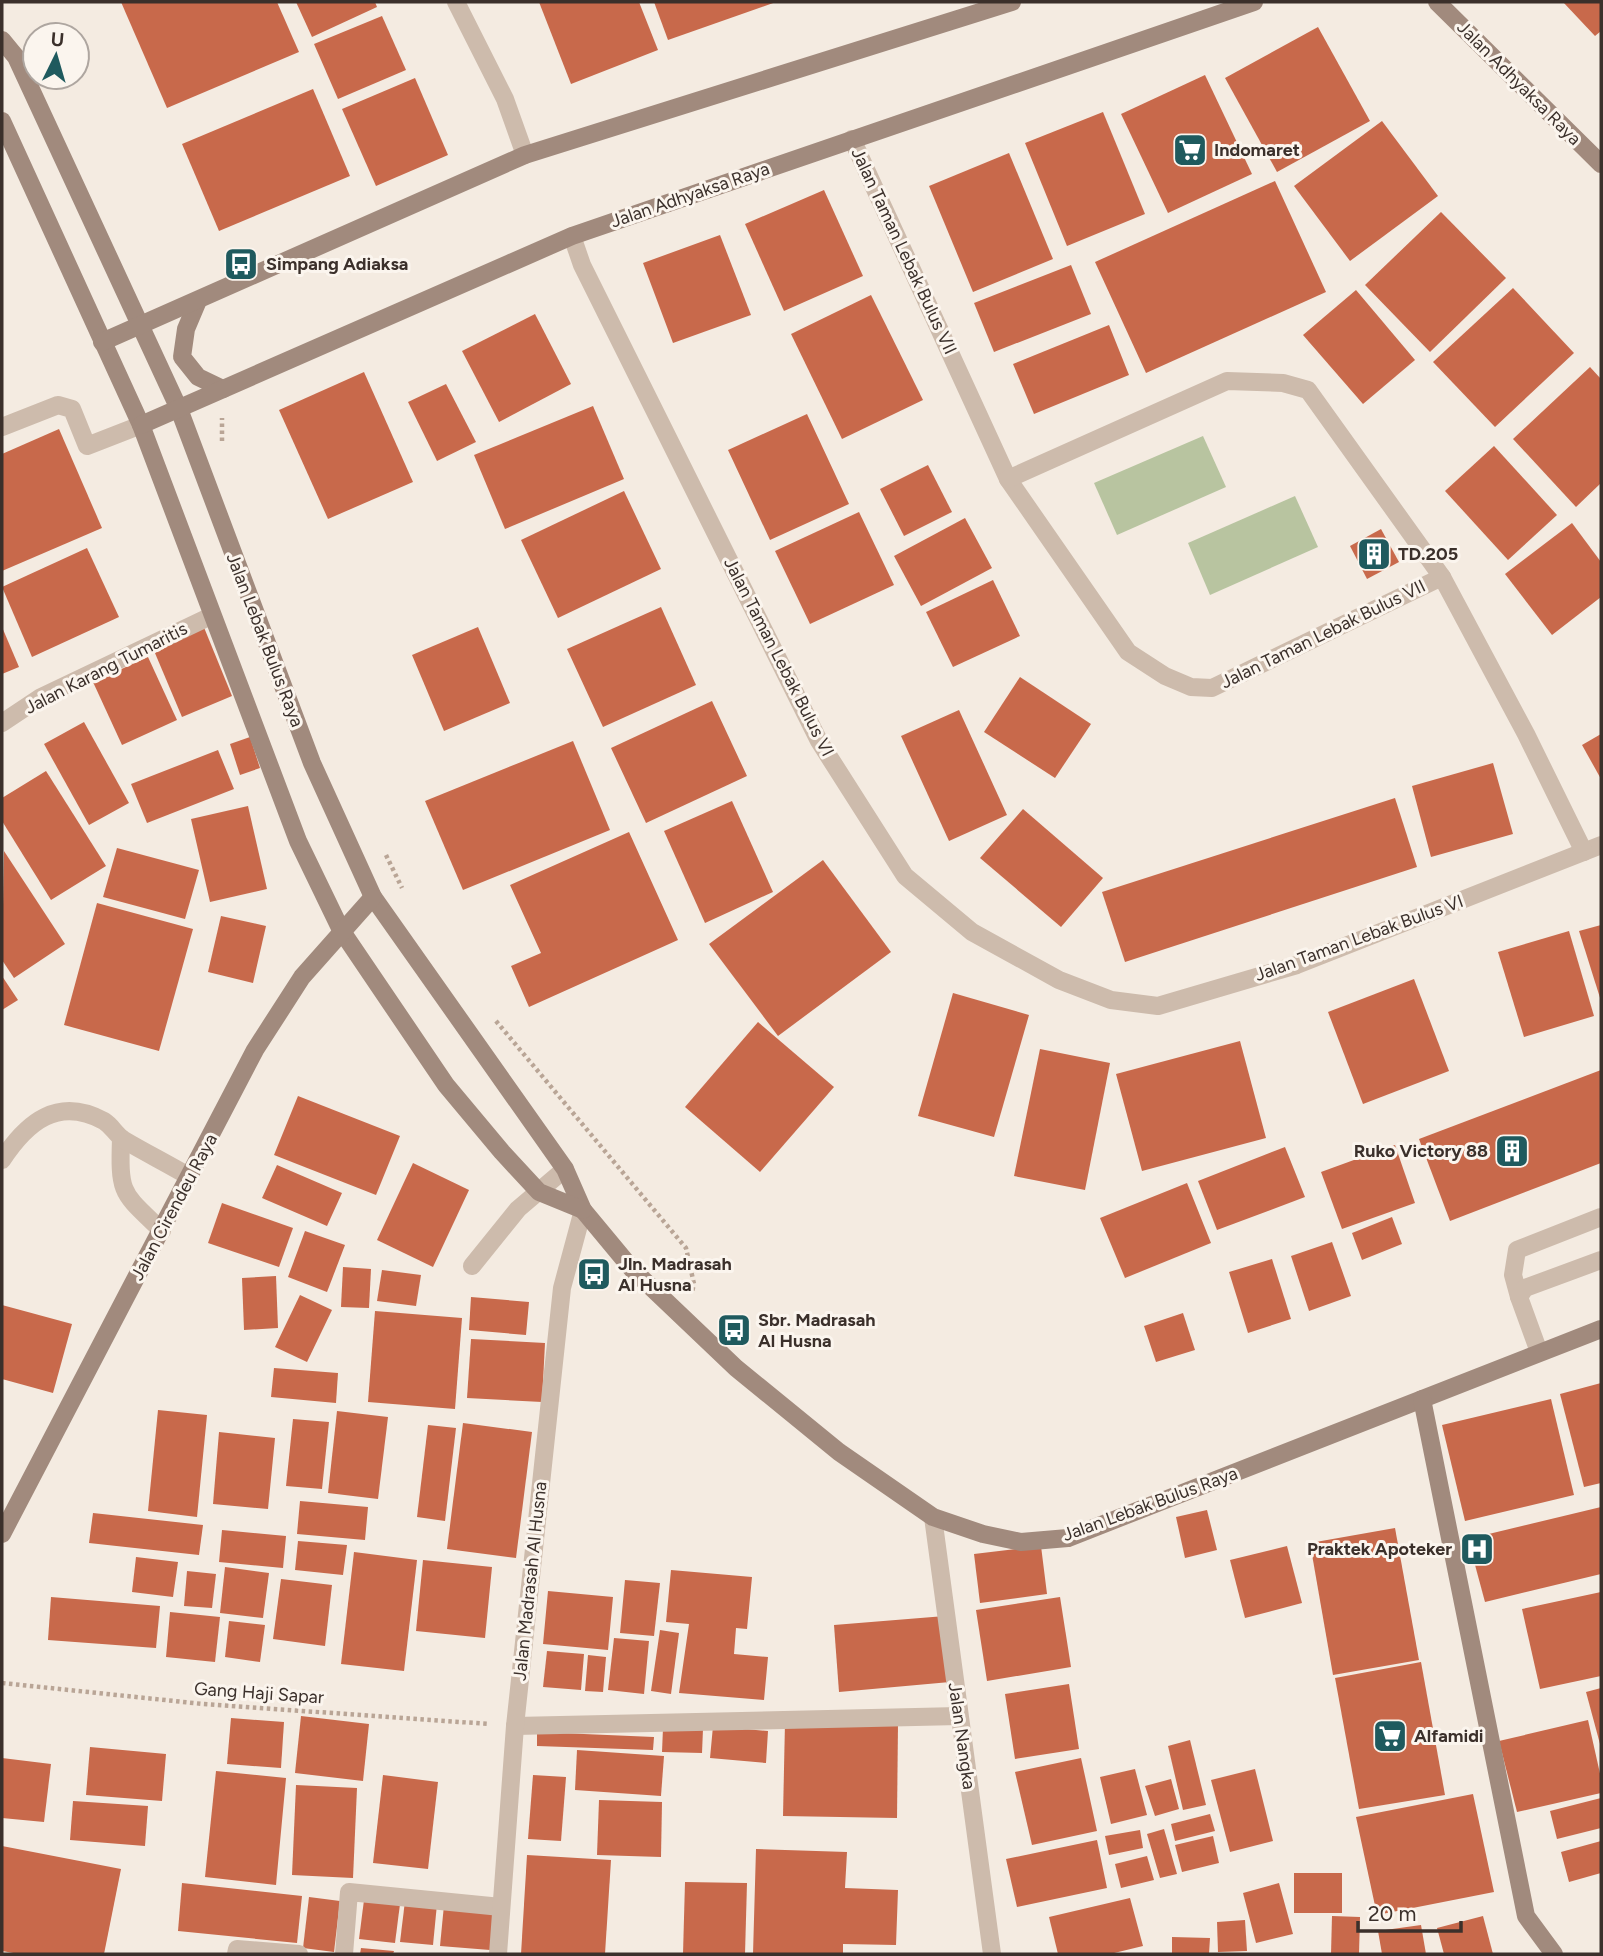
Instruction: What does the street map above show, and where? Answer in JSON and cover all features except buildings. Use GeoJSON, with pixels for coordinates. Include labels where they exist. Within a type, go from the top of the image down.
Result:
{"type":"FeatureCollection","features":[{"type":"Feature","properties":{"kind":"main road"},"geometry":{"type":"LineString","coordinates":[[102,342],[197,303],[525,155],[1012,2]]}},
{"type":"Feature","properties":{"kind":"main road","name":"Jalan Adhyaksa Raya"},"geometry":{"type":"LineString","coordinates":[[141,425],[572,236],[1254,2]]}},
{"type":"Feature","properties":{"kind":"main road","name":"Jalan Adhyaksa Raya"},"geometry":{"type":"LineString","coordinates":[[1437,2],[1601,164]]}},
{"type":"Feature","properties":{"kind":"main road","name":"Jalan Lebak Bulus Raya"},"geometry":{"type":"LineString","coordinates":[[2,40],[16,57],[179,409],[312,763],[373,897],[459,1023],[565,1169],[583,1210],[632,1269],[687,1324],[839,1452],[933,1517],[983,1534],[1021,1542],[1068,1538],[1601,1329]]}},
{"type":"Feature","properties":{"kind":"main road","name":"Jalan Lebak Bulus Raya"},"geometry":{"type":"LineString","coordinates":[[2,121],[141,425],[298,841],[341,930],[446,1085],[539,1192],[583,1210]]}},
{"type":"Feature","properties":{"kind":"main road"},"geometry":{"type":"LineString","coordinates":[[197,303],[186,329],[182,357],[198,377],[223,389]]}},
{"type":"Feature","properties":{"kind":"main road","name":"Jalan Cirendeu Raya"},"geometry":{"type":"LineString","coordinates":[[2,1534],[255,1051],[302,977],[373,897]]}},
{"type":"Feature","properties":{"kind":"main road"},"geometry":{"type":"LineString","coordinates":[[1422,1399],[1526,1916],[1554,1954]]}},
{"type":"Feature","properties":{"kind":"street"},"geometry":{"type":"LineString","coordinates":[[456,2],[505,99],[525,155]]}},
{"type":"Feature","properties":{"kind":"street","name":"Jalan Taman Lebak Bulus VII"},"geometry":{"type":"LineString","coordinates":[[852,139],[1008,479],[1128,652],[1165,676],[1191,687],[1212,688],[1442,577]]}},
{"type":"Feature","properties":{"kind":"street","name":"Jalan Taman Lebak Bulus VI"},"geometry":{"type":"LineString","coordinates":[[572,236],[582,265],[819,741],[905,876],[972,932],[1059,980],[1111,1000],[1158,1006],[1297,965],[1601,845]]}},
{"type":"Feature","properties":{"kind":"street","name":"Jalan Taman Lebak Bulus VII"},"geometry":{"type":"LineString","coordinates":[[1008,479],[1227,381],[1283,383],[1307,390],[1442,577],[1526,734],[1584,852]]}},
{"type":"Feature","properties":{"kind":"street"},"geometry":{"type":"LineString","coordinates":[[2,427],[58,405],[72,409],[87,446],[141,425]]}},
{"type":"Feature","properties":{"kind":"street","name":"Jalan Karang Tumaritis"},"geometry":{"type":"LineString","coordinates":[[2,723],[41,696],[211,616]]}},
{"type":"Feature","properties":{"kind":"street"},"geometry":{"type":"LineString","coordinates":[[2,1160],[27,1127],[47,1115],[69,1111],[88,1114],[108,1123],[121,1138],[190,1177]]}},
{"type":"Feature","properties":{"kind":"street"},"geometry":{"type":"LineString","coordinates":[[121,1138],[120,1171],[124,1194],[162,1231]]}},
{"type":"Feature","properties":{"kind":"street"},"geometry":{"type":"LineString","coordinates":[[472,1266],[518,1209],[565,1169]]}},
{"type":"Feature","properties":{"kind":"street","name":"Jalan Madrasah Al Husna"},"geometry":{"type":"LineString","coordinates":[[498,1954],[515,1726],[562,1288],[583,1210]]}},
{"type":"Feature","properties":{"kind":"street"},"geometry":{"type":"LineString","coordinates":[[1539,1352],[1513,1275],[1517,1250],[1601,1217]]}},
{"type":"Feature","properties":{"kind":"street"},"geometry":{"type":"LineString","coordinates":[[1519,1297],[1525,1288],[1601,1260]]}},
{"type":"Feature","properties":{"kind":"street","name":"Jalan Nangka"},"geometry":{"type":"LineString","coordinates":[[933,1517],[992,1954]]}},
{"type":"Feature","properties":{"kind":"street"},"geometry":{"type":"LineString","coordinates":[[515,1726],[959,1716]]}},
{"type":"Feature","properties":{"kind":"street"},"geometry":{"type":"LineString","coordinates":[[344,1954],[349,1892],[501,1907]]}},
{"type":"Feature","properties":{"kind":"street"},"geometry":{"type":"LineString","coordinates":[[236,1954],[237,1950],[299,1954]]}},
{"type":"Feature","properties":{"kind":"path"},"geometry":{"type":"LineString","coordinates":[[223,389],[221,438],[226,452]]}},
{"type":"Feature","properties":{"kind":"path"},"geometry":{"type":"LineString","coordinates":[[384,850],[409,897]]}},
{"type":"Feature","properties":{"kind":"path"},"geometry":{"type":"LineString","coordinates":[[490,1014],[686,1248],[694,1284],[687,1324]]}},
{"type":"Feature","properties":{"kind":"path","name":"Gang Haji Sapar"},"geometry":{"type":"LineString","coordinates":[[2,1683],[203,1704],[515,1726]]}},
{"type":"Feature","properties":{"kind":"green space"},"geometry":{"type":"Polygon","coordinates":[[[1203,436],[1226,487],[1117,535],[1094,483],[1203,436]]]}},
{"type":"Feature","properties":{"kind":"green space"},"geometry":{"type":"Polygon","coordinates":[[[1295,496],[1318,547],[1210,595],[1188,543],[1295,496]]]}},
{"type":"Feature","properties":{"kind":"place","name":"Indomaret"},"geometry":{"type":"Point","coordinates":[1190,150]}},
{"type":"Feature","properties":{"kind":"place","name":"Simpang Adiaksa"},"geometry":{"type":"Point","coordinates":[241,264]}},
{"type":"Feature","properties":{"kind":"place","name":"TD.205"},"geometry":{"type":"Point","coordinates":[1374,554]}},
{"type":"Feature","properties":{"kind":"place","name":"Ruko Victory 88"},"geometry":{"type":"Point","coordinates":[1512,1151]}},
{"type":"Feature","properties":{"kind":"place","name":"Jln. Madrasah Al Husna"},"geometry":{"type":"Point","coordinates":[594,1274]}},
{"type":"Feature","properties":{"kind":"place","name":"Sbr. Madrasah Al Husna"},"geometry":{"type":"Point","coordinates":[734,1330]}},
{"type":"Feature","properties":{"kind":"place","name":"Praktek Apoteker"},"geometry":{"type":"Point","coordinates":[1477,1549]}},
{"type":"Feature","properties":{"kind":"place","name":"Alfamidi"},"geometry":{"type":"Point","coordinates":[1390,1736]}}]}
